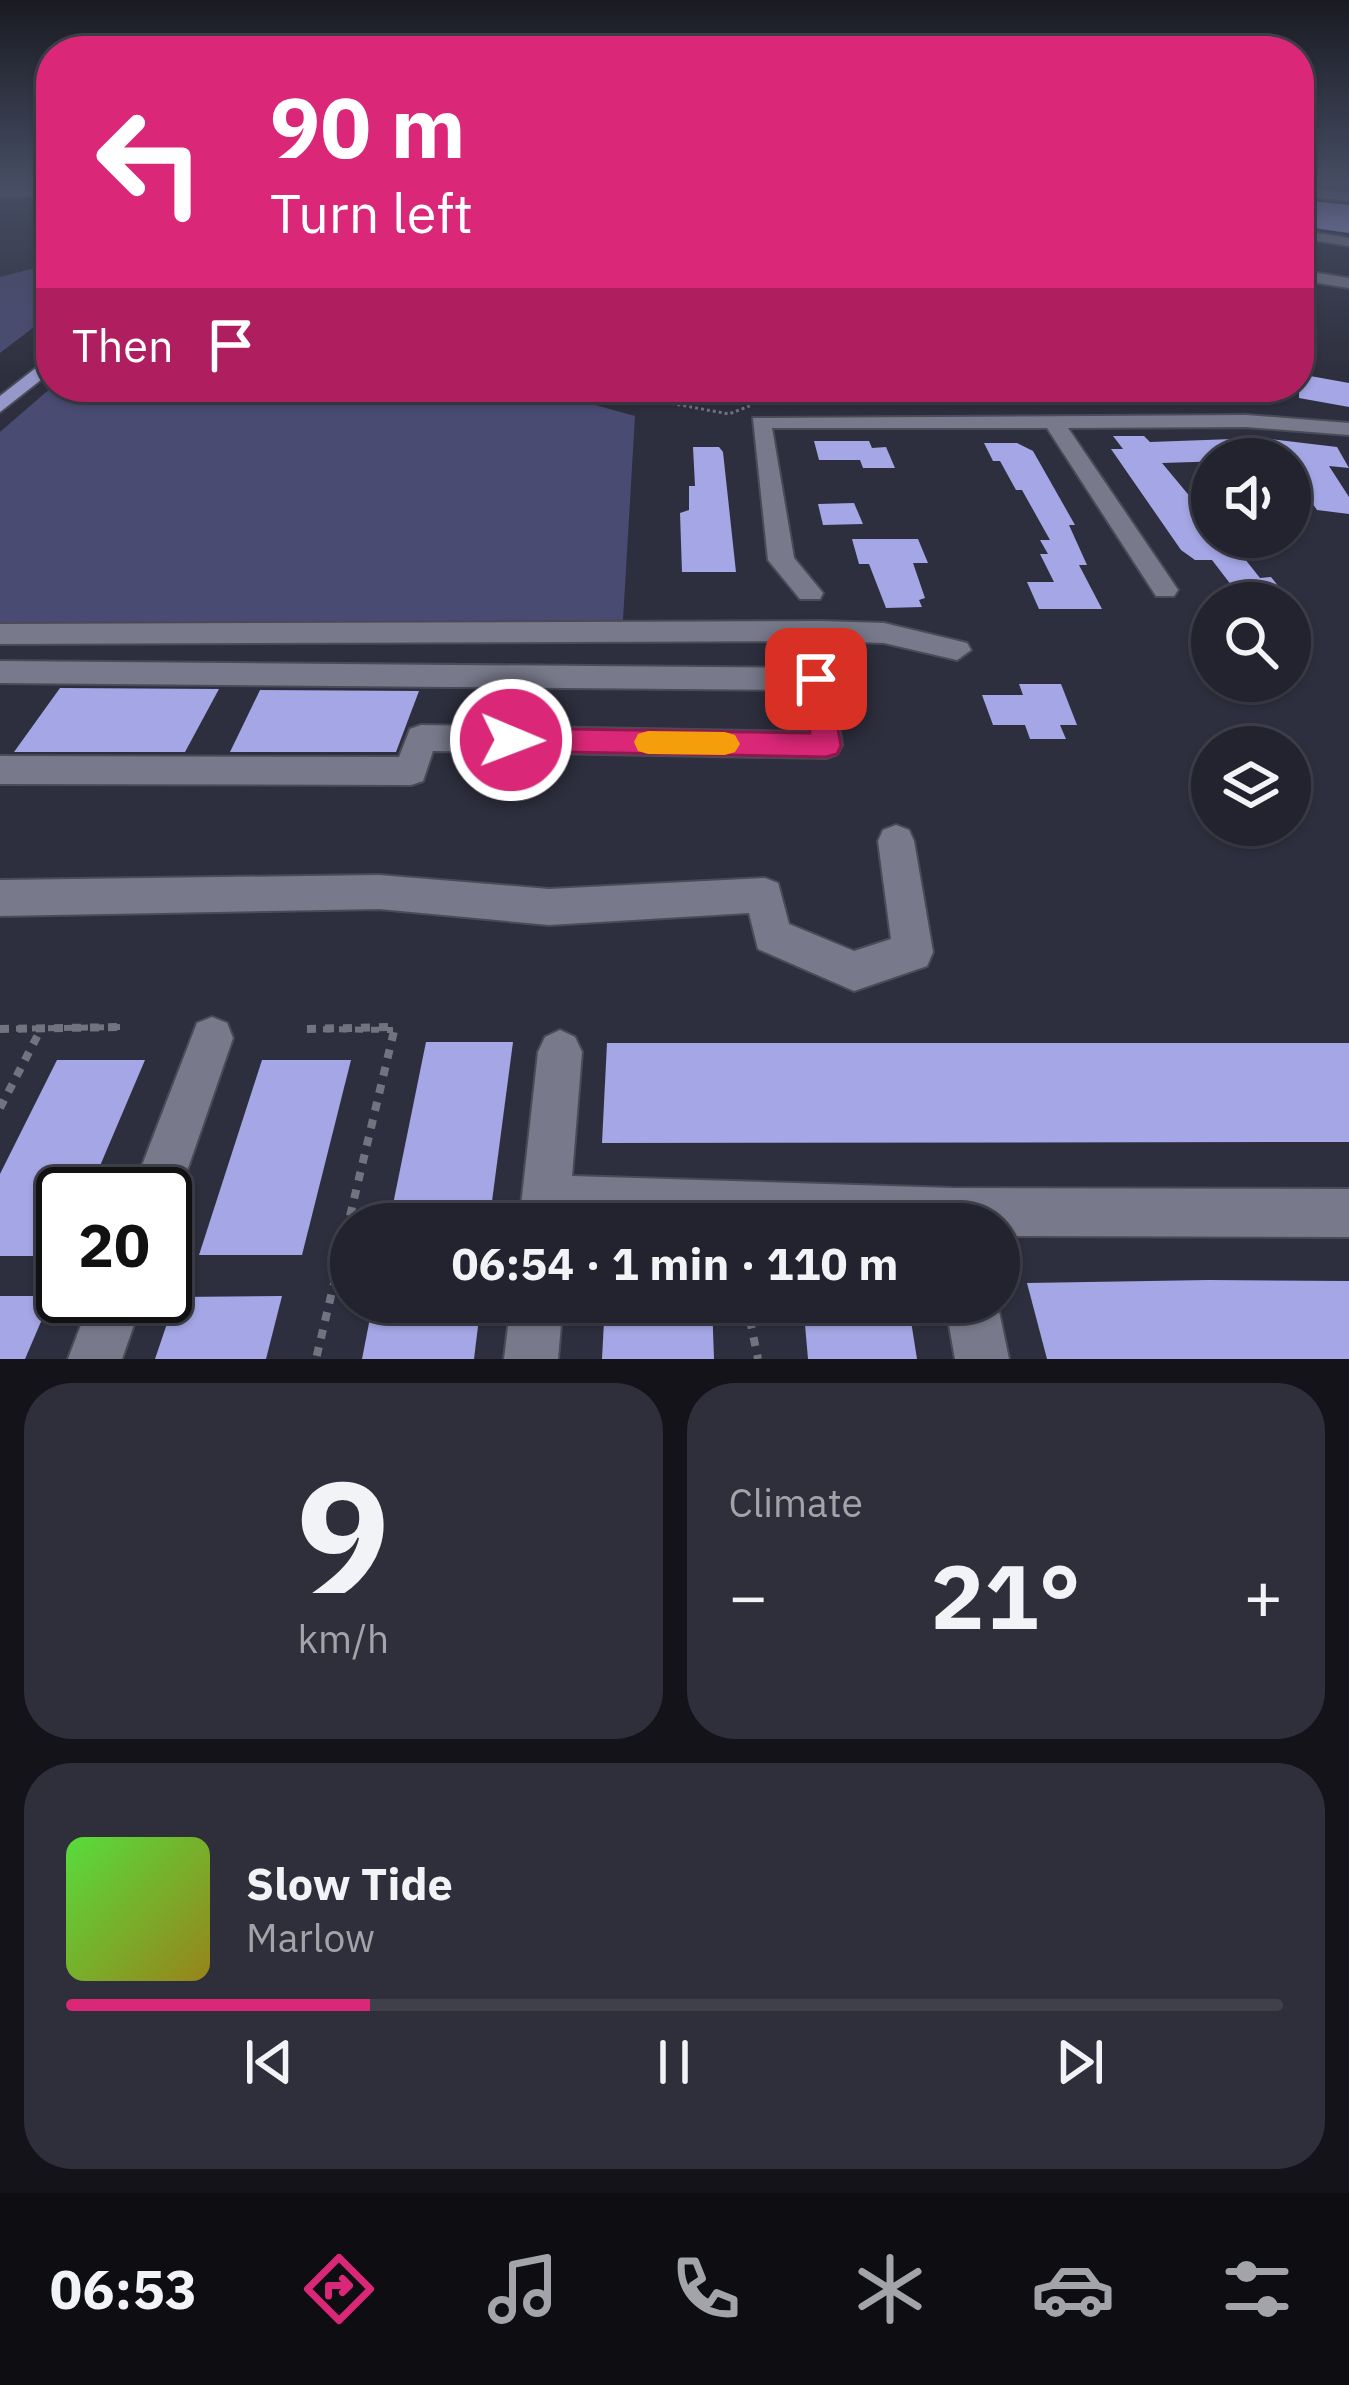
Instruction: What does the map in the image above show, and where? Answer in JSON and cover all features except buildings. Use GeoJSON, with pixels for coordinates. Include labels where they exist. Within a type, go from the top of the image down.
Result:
{"type":"FeatureCollection","features":[{"type":"Feature","properties":{"kind":"main road"},"geometry":{"type":"LineString","coordinates":[[0,380],[36,356]]}},
{"type":"Feature","properties":{"kind":"main road"},"geometry":{"type":"LineString","coordinates":[[0,406],[36,363]]}},
{"type":"Feature","properties":{"kind":"street"},"geometry":{"type":"LineString","coordinates":[[1314,278],[1349,284]]}},
{"type":"Feature","properties":{"kind":"street"},"geometry":{"type":"LineString","coordinates":[[810,593],[781,560],[760,422],[1246,421],[1349,430]]}},
{"type":"Feature","properties":{"kind":"street"},"geometry":{"type":"LineString","coordinates":[[1054,422],[1165,590]]}},
{"type":"Feature","properties":{"kind":"street"},"geometry":{"type":"LineString","coordinates":[[0,634],[822,631],[884,633],[957,650]]}},
{"type":"Feature","properties":{"kind":"street"},"geometry":{"type":"LineString","coordinates":[[0,672],[816,679],[826,746],[421,738],[411,771],[0,770]]}},
{"type":"Feature","properties":{"kind":"street"},"geometry":{"type":"LineString","coordinates":[[0,898],[379,892],[549,907],[765,895],[772,936],[854,971],[914,952],[896,841]]}},
{"type":"Feature","properties":{"kind":"street"},"geometry":{"type":"LineString","coordinates":[[165,1167],[212,1038]]}},
{"type":"Feature","properties":{"kind":"street"},"geometry":{"type":"LineString","coordinates":[[546,1203],[560,1052]]}},
{"type":"Feature","properties":{"kind":"street"},"geometry":{"type":"LineString","coordinates":[[1020,1217],[1349,1213]]}},
{"type":"Feature","properties":{"kind":"street"},"geometry":{"type":"LineString","coordinates":[[95,1359],[108,1323]]}},
{"type":"Feature","properties":{"kind":"street"},"geometry":{"type":"LineString","coordinates":[[531,1359],[535,1323]]}},
{"type":"Feature","properties":{"kind":"street"},"geometry":{"type":"LineString","coordinates":[[975,1323],[982,1359]]}},
{"type":"Feature","properties":{"kind":"path"},"geometry":{"type":"LineString","coordinates":[[664,402],[729,414]]}},
{"type":"Feature","properties":{"kind":"path"},"geometry":{"type":"LineString","coordinates":[[0,1029],[124,1028]]}},
{"type":"Feature","properties":{"kind":"path"},"geometry":{"type":"LineString","coordinates":[[0,1108],[41,1029]]}},
{"type":"Feature","properties":{"kind":"path"},"geometry":{"type":"LineString","coordinates":[[307,1029],[394,1031],[353,1203]]}},
{"type":"Feature","properties":{"kind":"path"},"geometry":{"type":"LineString","coordinates":[[316,1359],[330,1300]]}},
{"type":"Feature","properties":{"kind":"path"},"geometry":{"type":"LineString","coordinates":[[751,1323],[758,1359]]}},
{"type":"Feature","properties":{"kind":"shaded area"},"geometry":{"type":"Polygon","coordinates":[[[36,268],[36,325],[0,353],[0,277],[36,268]]]}},
{"type":"Feature","properties":{"kind":"shaded area"},"geometry":{"type":"Polygon","coordinates":[[[36,401],[584,402],[635,416],[623,620],[0,624],[0,432],[36,401]]]}},
{"type":"Feature","properties":{"kind":"slow traffic"},"geometry":{"type":"LineString","coordinates":[[648,742],[725,744]]}},
{"type":"Feature","properties":{"kind":"route"},"geometry":{"type":"LineString","coordinates":[[511,740],[826,746],[816,679]]}}]}
